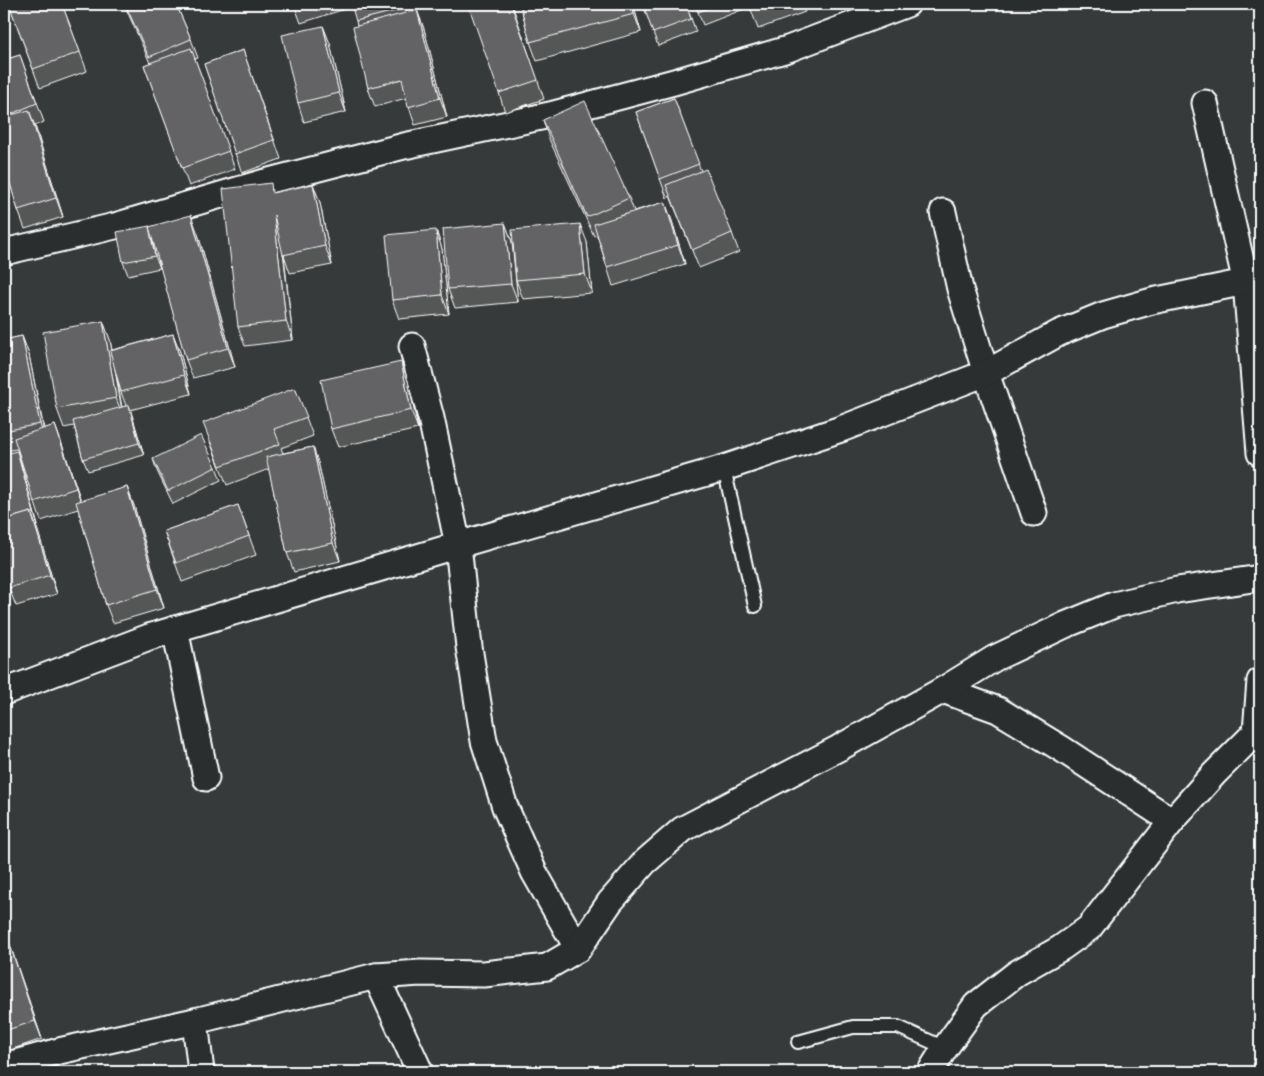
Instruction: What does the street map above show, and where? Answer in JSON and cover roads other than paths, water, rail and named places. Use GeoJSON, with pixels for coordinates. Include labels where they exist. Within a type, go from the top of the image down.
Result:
{"type":"FeatureCollection","features":[{"type":"Feature","properties":{"kind":"street"},"geometry":{"type":"LineString","coordinates":[[4,252],[115,226],[265,182],[404,146],[550,115],[665,84],[788,49],[907,4]]}},
{"type":"Feature","properties":{"kind":"street"},"geometry":{"type":"LineString","coordinates":[[1205,102],[1253,281],[1260,453]]}},
{"type":"Feature","properties":{"kind":"street"},"geometry":{"type":"LineString","coordinates":[[943,212],[960,289],[986,373],[1034,513]]}},
{"type":"Feature","properties":{"kind":"street"},"geometry":{"type":"LineString","coordinates":[[4,692],[149,637],[724,468],[841,429],[986,373],[1059,333],[1103,315],[1152,301],[1253,281]]}},
{"type":"Feature","properties":{"kind":"street"},"geometry":{"type":"LineString","coordinates":[[412,346],[431,418],[458,545],[469,647],[484,741],[505,807],[534,872],[578,949]]}},
{"type":"Feature","properties":{"kind":"street"},"geometry":{"type":"LineString","coordinates":[[4,1066],[59,1051],[376,976],[420,973],[484,974],[519,972],[547,967],[578,949],[610,902],[645,862],[682,829],[840,748],[944,690],[994,658],[1065,625],[1114,606],[1177,590],[1260,578]]}},
{"type":"Feature","properties":{"kind":"street"},"geometry":{"type":"LineString","coordinates":[[175,629],[206,778]]}},
{"type":"Feature","properties":{"kind":"street"},"geometry":{"type":"LineString","coordinates":[[930,1072],[976,1006],[1017,972],[1061,948],[1089,928],[1172,821],[1214,774],[1258,732],[1260,680]]}},
{"type":"Feature","properties":{"kind":"street"},"geometry":{"type":"LineString","coordinates":[[944,690],[998,710],[1062,749],[1172,821]]}},
{"type":"Feature","properties":{"kind":"street"},"geometry":{"type":"LineString","coordinates":[[376,976],[420,1072]]}},
{"type":"Feature","properties":{"kind":"street"},"geometry":{"type":"LineString","coordinates":[[195,1020],[202,1072]]}},
{"type":"Feature","properties":{"kind":"lane"},"geometry":{"type":"LineString","coordinates":[[724,468],[755,606]]}},
{"type":"Feature","properties":{"kind":"lane"},"geometry":{"type":"LineString","coordinates":[[798,1042],[852,1027],[898,1027],[945,1048]]}}]}
